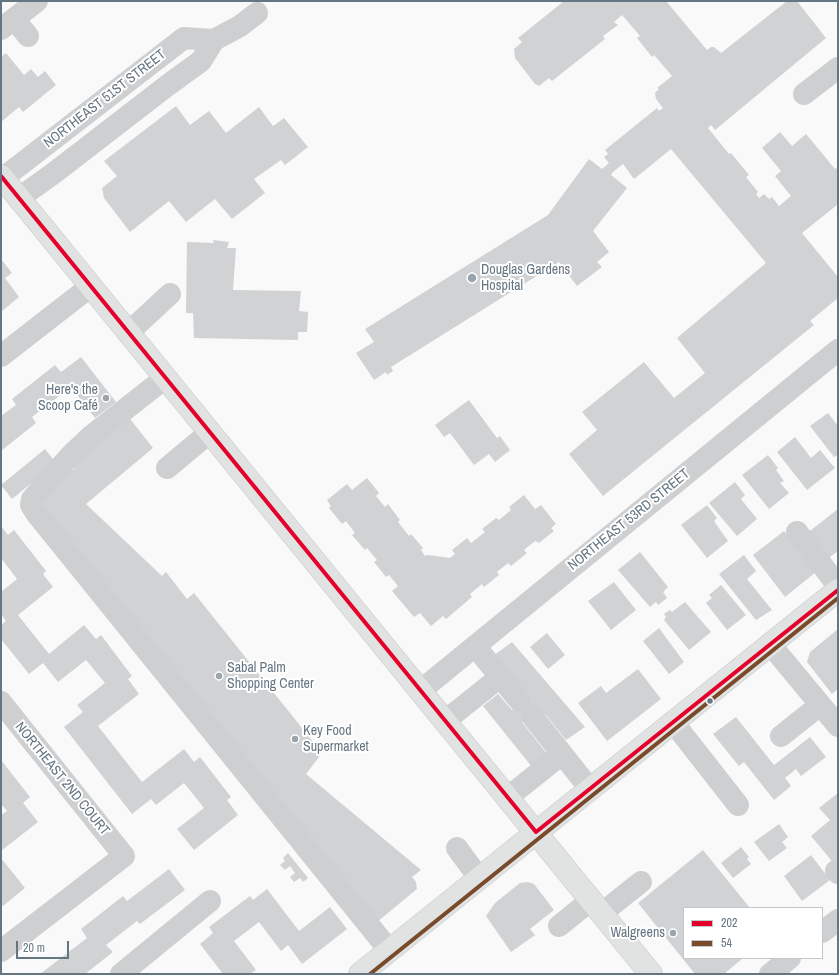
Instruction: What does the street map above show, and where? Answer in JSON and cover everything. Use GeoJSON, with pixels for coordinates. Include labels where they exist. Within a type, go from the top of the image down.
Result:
{"type":"FeatureCollection","features":[{"type":"Feature","properties":{"kind":"main road"},"geometry":{"type":"LineString","coordinates":[[2,177],[651,974]]}},
{"type":"Feature","properties":{"kind":"main road"},"geometry":{"type":"LineString","coordinates":[[360,974],[838,590]]}},
{"type":"Feature","properties":{"kind":"street"},"geometry":{"type":"LineString","coordinates":[[28,36],[8,24],[37,1]]}},
{"type":"Feature","properties":{"kind":"street"},"geometry":{"type":"LineString","coordinates":[[214,40],[240,26],[257,13]]}},
{"type":"Feature","properties":{"kind":"street","name":"NORTHEAST 51ST STREET"},"geometry":{"type":"LineString","coordinates":[[2,177],[184,38],[214,40],[202,61],[19,198]]}},
{"type":"Feature","properties":{"kind":"street"},"geometry":{"type":"LineString","coordinates":[[151,62],[168,85]]}},
{"type":"Feature","properties":{"kind":"street"},"geometry":{"type":"LineString","coordinates":[[804,94],[836,75]]}},
{"type":"Feature","properties":{"kind":"street"},"geometry":{"type":"LineString","coordinates":[[1,356],[91,286]]}},
{"type":"Feature","properties":{"kind":"street"},"geometry":{"type":"LineString","coordinates":[[128,333],[170,294]]}},
{"type":"Feature","properties":{"kind":"street","name":"NORTHEAST 53RD STREET"},"geometry":{"type":"LineString","coordinates":[[420,691],[834,360]]}},
{"type":"Feature","properties":{"kind":"street"},"geometry":{"type":"LineString","coordinates":[[165,378],[90,437],[37,492],[32,499],[31,505],[36,514],[389,950]]}},
{"type":"Feature","properties":{"kind":"street"},"geometry":{"type":"LineString","coordinates":[[167,468],[209,433]]}},
{"type":"Feature","properties":{"kind":"street"},"geometry":{"type":"LineString","coordinates":[[797,532],[838,586]]}},
{"type":"Feature","properties":{"kind":"street"},"geometry":{"type":"LineString","coordinates":[[770,644],[838,726]]}},
{"type":"Feature","properties":{"kind":"street"},"geometry":{"type":"LineString","coordinates":[[475,646],[590,789]]}},
{"type":"Feature","properties":{"kind":"street"},"geometry":{"type":"LineString","coordinates":[[445,722],[500,677]]}},
{"type":"Feature","properties":{"kind":"street","name":"NORTHEAST 2ND COURT"},"geometry":{"type":"LineString","coordinates":[[1,702],[124,856],[1,951]]}},
{"type":"Feature","properties":{"kind":"street"},"geometry":{"type":"LineString","coordinates":[[781,736],[820,705]]}},
{"type":"Feature","properties":{"kind":"street"},"geometry":{"type":"LineString","coordinates":[[673,722],[738,805]]}},
{"type":"Feature","properties":{"kind":"street"},"geometry":{"type":"LineString","coordinates":[[507,798],[562,754]]}},
{"type":"Feature","properties":{"kind":"street"},"geometry":{"type":"LineString","coordinates":[[457,848],[479,878]]}},
{"type":"Feature","properties":{"kind":"street"},"geometry":{"type":"LineString","coordinates":[[559,926],[641,882]]}},
{"type":"Feature","properties":{"kind":"street"},"geometry":{"type":"LineString","coordinates":[[121,974],[204,906]]}},
{"type":"Feature","properties":{"kind":"street"},"geometry":{"type":"LineString","coordinates":[[823,931],[838,920]]}},
{"type":"Feature","properties":{"kind":"street"},"geometry":{"type":"LineString","coordinates":[[772,973],[789,959]]}},
{"type":"Feature","properties":{"kind":"building"},"geometry":{"type":"Polygon","coordinates":[[[564,1],[666,1],[707,50],[714,47],[721,53],[787,1],[797,1],[826,38],[715,130],[711,125],[708,128],[729,154],[731,153],[749,175],[746,177],[758,192],[756,194],[759,198],[764,194],[769,199],[772,197],[779,206],[791,196],[775,176],[781,171],[762,148],[780,132],[792,146],[806,134],[835,169],[838,167],[838,206],[837,205],[802,233],[838,277],[838,298],[810,321],[814,325],[603,496],[569,454],[597,430],[582,412],[644,362],[674,398],[705,373],[677,338],[766,263],[671,149],[634,179],[623,164],[613,172],[611,175],[627,188],[593,231],[609,252],[597,262],[602,267],[577,286],[559,262],[391,367],[393,371],[387,375],[386,372],[374,380],[356,353],[374,342],[365,329],[548,215],[589,159],[602,169],[609,163],[604,157],[608,154],[605,150],[657,108],[659,111],[663,108],[656,99],[655,93],[659,89],[657,88],[672,76],[654,55],[652,57],[637,38],[640,36],[622,15],[614,22],[618,25],[603,36],[605,39],[552,81],[549,78],[539,86],[535,84],[515,58],[514,49],[522,42],[518,38],[564,1]]]}},
{"type":"Feature","properties":{"kind":"building"},"geometry":{"type":"Polygon","coordinates":[[[6,53],[24,75],[31,69],[38,77],[45,71],[56,85],[23,112],[19,107],[1,122],[1,57],[6,53]]]}},
{"type":"Feature","properties":{"kind":"building"},"geometry":{"type":"Polygon","coordinates":[[[176,106],[190,125],[209,111],[226,133],[259,107],[273,126],[284,118],[308,147],[285,165],[281,160],[254,179],[265,193],[232,219],[215,199],[186,222],[169,201],[130,232],[104,198],[102,188],[117,176],[104,161],[176,106]]]}},
{"type":"Feature","properties":{"kind":"building"},"geometry":{"type":"Polygon","coordinates":[[[213,240],[229,242],[227,248],[236,248],[233,290],[301,291],[299,311],[308,312],[307,332],[298,332],[298,340],[194,338],[193,313],[186,313],[187,242],[214,243],[213,240]]]}},
{"type":"Feature","properties":{"kind":"building"},"geometry":{"type":"Polygon","coordinates":[[[1,259],[12,273],[5,278],[19,297],[1,312],[1,259]]]}},
{"type":"Feature","properties":{"kind":"building"},"geometry":{"type":"Polygon","coordinates":[[[81,357],[116,402],[95,418],[71,387],[32,417],[36,423],[1,451],[1,416],[16,405],[12,399],[55,365],[61,372],[81,357]]]}},
{"type":"Feature","properties":{"kind":"building"},"geometry":{"type":"Polygon","coordinates":[[[469,400],[497,438],[500,436],[510,450],[495,462],[489,454],[474,465],[450,433],[444,437],[435,425],[469,400]]]}},
{"type":"Feature","properties":{"kind":"building"},"geometry":{"type":"Polygon","coordinates":[[[828,413],[838,426],[838,455],[834,457],[810,426],[828,413]]]}},
{"type":"Feature","properties":{"kind":"building","name":"Sabal Palm Shopping Center"},"geometry":{"type":"Polygon","coordinates":[[[127,415],[153,448],[86,504],[162,576],[166,572],[187,599],[194,593],[322,753],[306,774],[421,870],[412,877],[416,882],[417,889],[377,922],[40,506],[41,496],[75,468],[70,463],[127,415]]]}},
{"type":"Feature","properties":{"kind":"building"},"geometry":{"type":"Polygon","coordinates":[[[795,437],[811,458],[820,450],[835,468],[807,490],[777,452],[795,437]]]}},
{"type":"Feature","properties":{"kind":"building"},"geometry":{"type":"Polygon","coordinates":[[[45,449],[56,463],[12,499],[1,485],[45,449]]]}},
{"type":"Feature","properties":{"kind":"building"},"geometry":{"type":"Polygon","coordinates":[[[768,455],[778,468],[776,470],[784,481],[780,483],[789,493],[769,509],[742,475],[768,455]]]}},
{"type":"Feature","properties":{"kind":"building"},"geometry":{"type":"Polygon","coordinates":[[[367,478],[379,493],[376,496],[385,507],[388,504],[400,520],[398,522],[409,536],[411,534],[423,548],[421,550],[425,556],[428,555],[450,558],[455,554],[452,550],[467,538],[471,543],[485,532],[482,529],[496,518],[499,520],[511,510],[509,507],[524,495],[535,509],[541,505],[556,524],[551,528],[554,531],[539,543],[535,541],[524,550],[527,553],[511,566],[508,563],[497,572],[499,575],[484,587],[482,584],[470,594],[472,597],[446,619],[443,616],[431,626],[420,613],[414,617],[392,591],[398,586],[389,575],[386,577],[374,562],[377,560],[367,548],[365,550],[352,535],[355,533],[346,521],[342,524],[329,508],[331,506],[327,500],[347,484],[352,490],[367,478]]]}},
{"type":"Feature","properties":{"kind":"building"},"geometry":{"type":"Polygon","coordinates":[[[735,482],[745,495],[741,499],[757,519],[737,536],[709,503],[735,482]]]}},
{"type":"Feature","properties":{"kind":"building"},"geometry":{"type":"Polygon","coordinates":[[[707,505],[717,518],[714,521],[728,541],[707,558],[681,525],[707,505]]]}},
{"type":"Feature","properties":{"kind":"building"},"geometry":{"type":"Polygon","coordinates":[[[838,509],[838,551],[826,560],[806,534],[838,509]]]}},
{"type":"Feature","properties":{"kind":"building"},"geometry":{"type":"Polygon","coordinates":[[[1,526],[8,535],[14,530],[46,571],[43,574],[53,587],[18,615],[49,654],[84,625],[96,639],[101,635],[132,676],[128,679],[139,694],[98,726],[142,782],[184,749],[194,762],[200,757],[231,797],[227,800],[238,815],[194,850],[177,829],[204,808],[184,783],[156,805],[151,799],[132,814],[64,727],[83,712],[77,705],[105,683],[86,660],[58,682],[43,663],[29,674],[1,639],[1,625],[6,621],[1,614],[1,592],[17,579],[1,558],[1,526]]]}},
{"type":"Feature","properties":{"kind":"building"},"geometry":{"type":"Polygon","coordinates":[[[784,531],[816,572],[785,597],[753,555],[784,531]]]}},
{"type":"Feature","properties":{"kind":"building"},"geometry":{"type":"Polygon","coordinates":[[[640,552],[668,587],[663,592],[667,598],[658,605],[656,602],[650,607],[618,570],[640,552]]]}},
{"type":"Feature","properties":{"kind":"building"},"geometry":{"type":"Polygon","coordinates":[[[744,555],[756,571],[747,579],[772,610],[756,620],[719,574],[744,555]]]}},
{"type":"Feature","properties":{"kind":"building"},"geometry":{"type":"Polygon","coordinates":[[[614,582],[636,610],[611,630],[588,601],[614,582]]]}},
{"type":"Feature","properties":{"kind":"building"},"geometry":{"type":"Polygon","coordinates":[[[721,585],[746,615],[727,630],[706,603],[712,598],[709,595],[721,585]]]}},
{"type":"Feature","properties":{"kind":"building"},"geometry":{"type":"Polygon","coordinates":[[[685,602],[711,632],[689,650],[664,620],[666,617],[664,614],[670,610],[672,612],[685,602]]]}},
{"type":"Feature","properties":{"kind":"building"},"geometry":{"type":"Polygon","coordinates":[[[659,628],[684,662],[669,674],[643,641],[659,628]]]}},
{"type":"Feature","properties":{"kind":"building"},"geometry":{"type":"Polygon","coordinates":[[[838,629],[838,689],[832,694],[807,662],[810,652],[838,629]]]}},
{"type":"Feature","properties":{"kind":"building"},"geometry":{"type":"Polygon","coordinates":[[[547,633],[565,655],[548,669],[530,647],[547,633]]]}},
{"type":"Feature","properties":{"kind":"building"},"geometry":{"type":"Polygon","coordinates":[[[512,642],[585,727],[566,740],[545,714],[539,718],[534,714],[522,722],[548,755],[532,767],[483,706],[498,694],[512,710],[523,698],[489,659],[512,642]]]}},
{"type":"Feature","properties":{"kind":"building"},"geometry":{"type":"Polygon","coordinates":[[[638,669],[661,699],[607,741],[578,703],[601,686],[606,693],[638,669]]]}},
{"type":"Feature","properties":{"kind":"building"},"geometry":{"type":"Polygon","coordinates":[[[736,717],[774,765],[810,737],[826,757],[801,776],[796,769],[785,778],[791,786],[774,800],[744,762],[739,766],[713,734],[736,717]]]}},
{"type":"Feature","properties":{"kind":"building"},"geometry":{"type":"Polygon","coordinates":[[[1,760],[30,797],[23,803],[38,822],[1,851],[1,815],[7,811],[1,804],[1,760]]]}},
{"type":"Feature","properties":{"kind":"building"},"geometry":{"type":"Polygon","coordinates":[[[838,793],[838,862],[835,865],[811,836],[830,820],[819,808],[838,793]]]}},
{"type":"Feature","properties":{"kind":"building"},"geometry":{"type":"Polygon","coordinates":[[[779,824],[788,837],[782,842],[787,848],[769,861],[754,842],[779,824]]]}},
{"type":"Feature","properties":{"kind":"building"},"geometry":{"type":"Polygon","coordinates":[[[741,847],[749,857],[747,859],[751,864],[733,878],[721,863],[741,847]]]}},
{"type":"Feature","properties":{"kind":"building","name":"Walgreens"},"geometry":{"type":"Polygon","coordinates":[[[703,850],[749,907],[683,907],[683,959],[742,959],[724,974],[695,974],[638,903],[703,850]]]}},
{"type":"Feature","properties":{"kind":"building"},"geometry":{"type":"Polygon","coordinates":[[[288,853],[308,878],[303,882],[300,878],[294,882],[290,877],[295,873],[290,866],[285,870],[280,865],[285,861],[283,858],[288,853]]]}},
{"type":"Feature","properties":{"kind":"building"},"geometry":{"type":"Polygon","coordinates":[[[811,855],[830,880],[802,901],[784,876],[811,855]]]}},
{"type":"Feature","properties":{"kind":"building"},"geometry":{"type":"Polygon","coordinates":[[[1,858],[25,888],[3,906],[1,903],[1,858]]]}},
{"type":"Feature","properties":{"kind":"building"},"geometry":{"type":"Polygon","coordinates":[[[169,869],[185,890],[140,924],[137,921],[106,945],[113,952],[85,974],[40,974],[87,938],[81,929],[123,896],[127,901],[169,869]]]}},
{"type":"Feature","properties":{"kind":"building"},"geometry":{"type":"Polygon","coordinates":[[[528,882],[534,884],[554,910],[530,929],[535,935],[511,952],[486,916],[495,903],[520,883],[528,882]]]}},
{"type":"Feature","properties":{"kind":"building"},"geometry":{"type":"Polygon","coordinates":[[[267,889],[299,931],[330,907],[347,929],[302,964],[288,945],[281,951],[259,922],[234,941],[256,970],[250,974],[223,974],[200,944],[213,933],[209,927],[250,896],[253,900],[267,889]]]}},
{"type":"Feature","properties":{"kind":"transit line","name":"202"},"geometry":{"type":"LineString","coordinates":[[1,176],[536,832],[838,590]]}},
{"type":"Feature","properties":{"kind":"transit line","name":"54"},"geometry":{"type":"LineString","coordinates":[[370,974],[838,598]]}},
{"type":"Feature","properties":{"kind":"place","name":"Douglas Gardens Hospital"},"geometry":{"type":"Point","coordinates":[472,278]}},
{"type":"Feature","properties":{"kind":"place","name":"Here's the Scoop Café"},"geometry":{"type":"Point","coordinates":[106,398]}},
{"type":"Feature","properties":{"kind":"place","name":"Sabal Palm Shopping Center"},"geometry":{"type":"Point","coordinates":[219,676]}},
{"type":"Feature","properties":{"kind":"place","name":"Key Food Supermarket"},"geometry":{"type":"Point","coordinates":[295,739]}},
{"type":"Feature","properties":{"kind":"place","name":"Walgreens"},"geometry":{"type":"Point","coordinates":[673,933]}}]}
